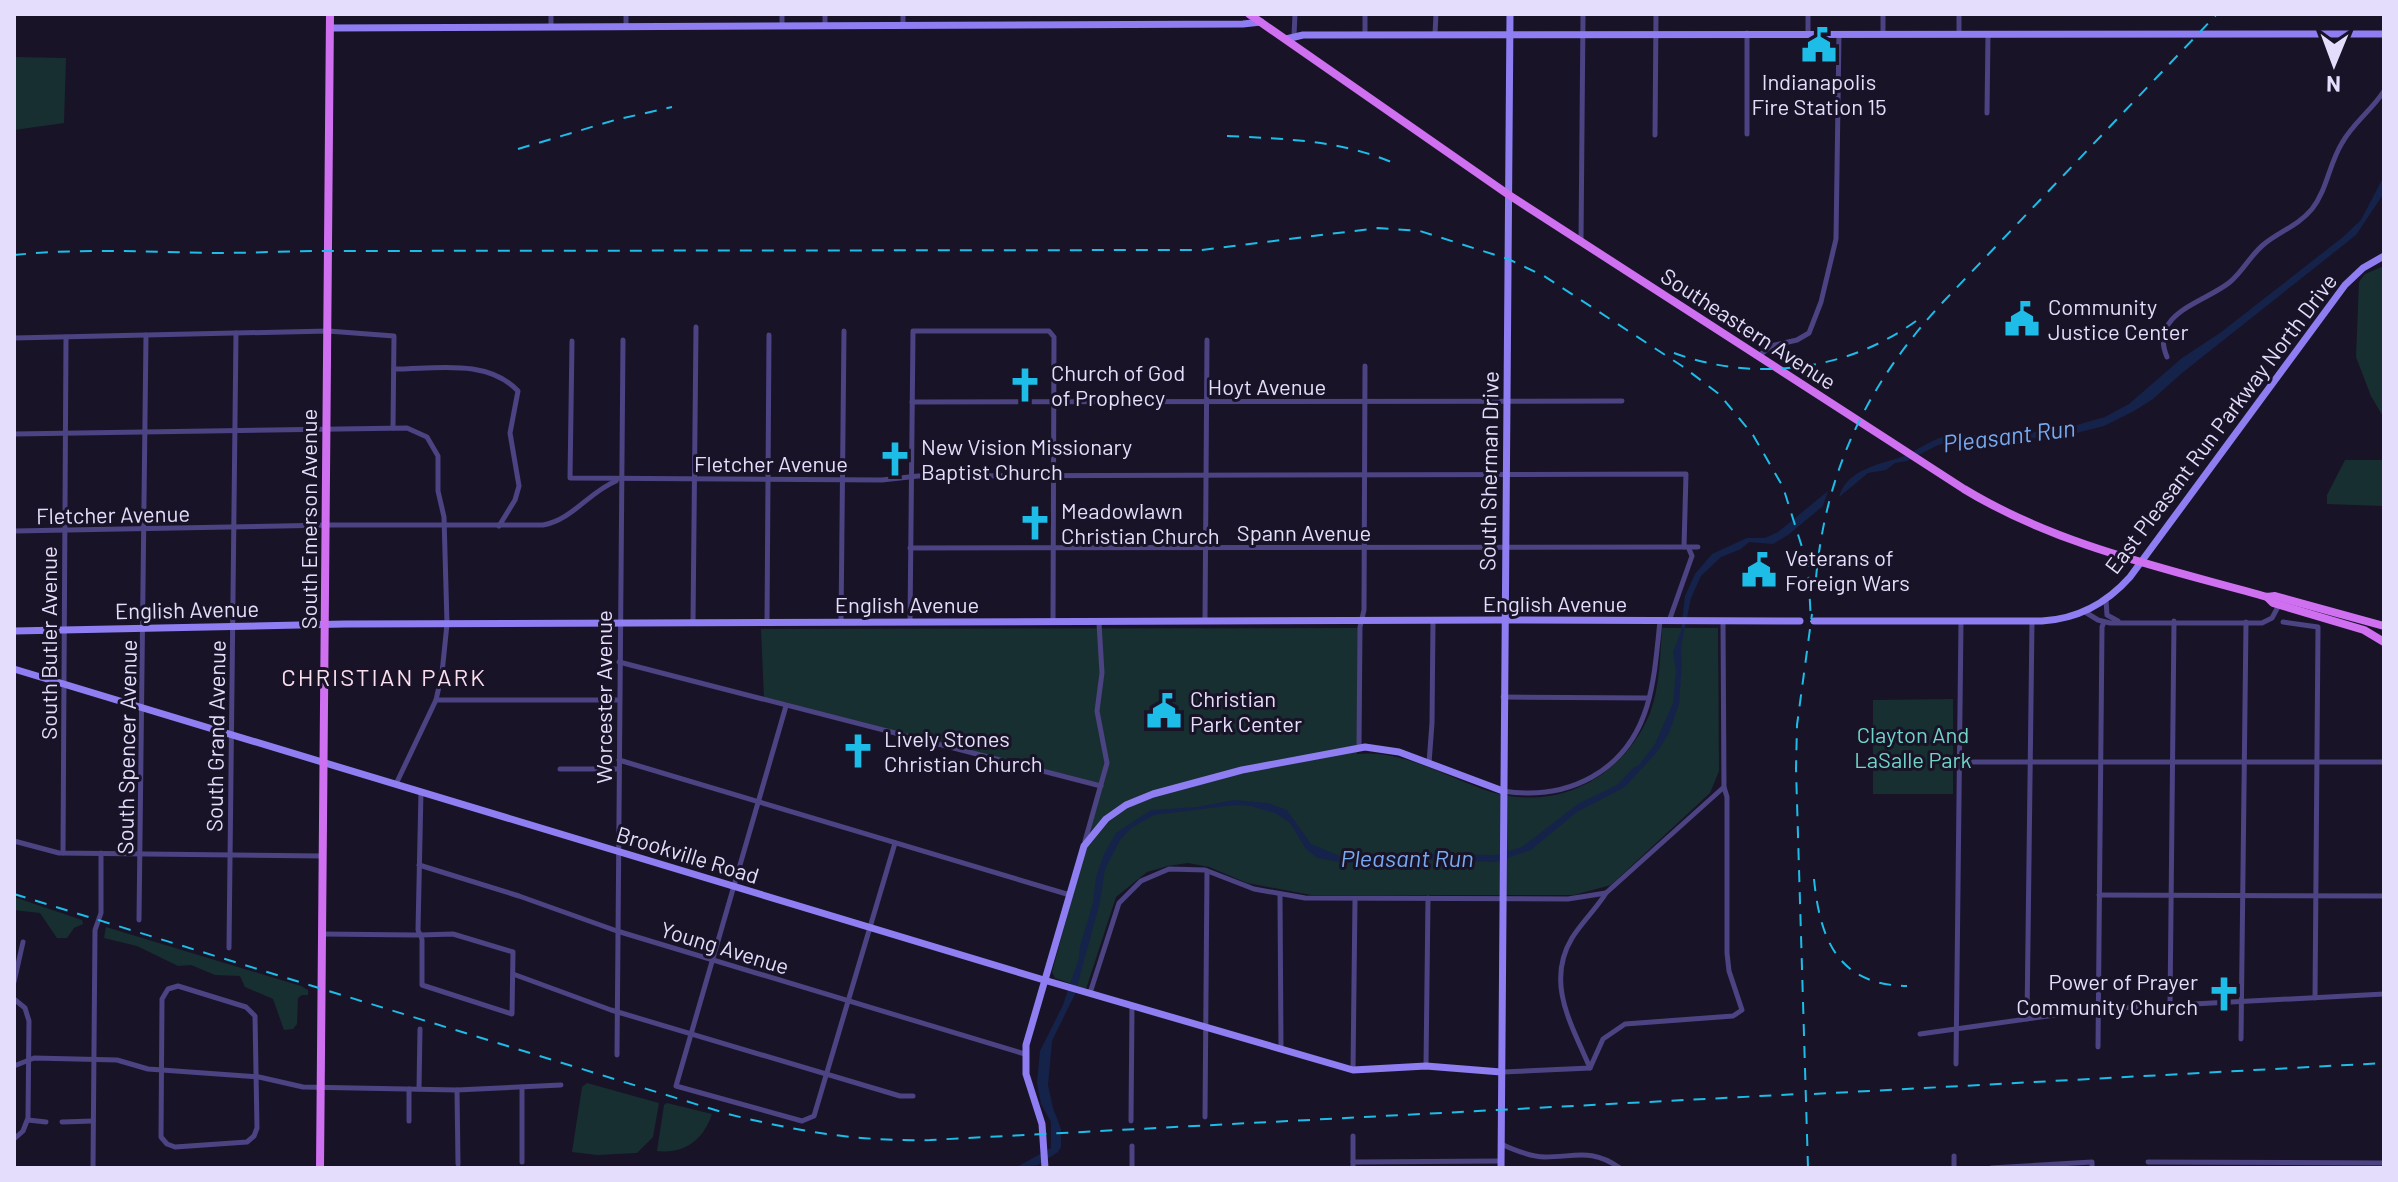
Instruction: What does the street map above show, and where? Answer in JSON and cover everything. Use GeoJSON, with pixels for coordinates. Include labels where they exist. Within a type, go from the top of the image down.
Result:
{"type":"FeatureCollection","features":[{"type":"Feature","properties":{"kind":"main road","name":"South Emerson Avenue"},"geometry":{"type":"LineString","coordinates":[[320,1168],[330,14]]}},
{"type":"Feature","properties":{"kind":"main road","name":"Southeastern Avenue"},"geometry":{"type":"LineString","coordinates":[[1249,14],[1290,37],[1509,195],[1974,495],[2062,538],[2267,597],[2280,604],[2364,630],[2384,642]]}},
{"type":"Feature","properties":{"kind":"main road","name":"South Sherman Drive"},"geometry":{"type":"LineString","coordinates":[[1501,1165],[1510,14]]}},
{"type":"Feature","properties":{"kind":"main road"},"geometry":{"type":"LineString","coordinates":[[330,28],[1261,22]]}},
{"type":"Feature","properties":{"kind":"main road"},"geometry":{"type":"LineString","coordinates":[[1290,37],[1510,33],[2384,34]]}},
{"type":"Feature","properties":{"kind":"main road","name":"East Pleasant Run Parkway North Drive"},"geometry":{"type":"LineString","coordinates":[[2085,612],[2106,600],[2124,584],[2345,285],[2368,264],[2384,256]]}},
{"type":"Feature","properties":{"kind":"main road","name":"Southeastern Avenue"},"geometry":{"type":"LineString","coordinates":[[2267,597],[2275,596],[2384,626]]}},
{"type":"Feature","properties":{"kind":"main road"},"geometry":{"type":"LineString","coordinates":[[1814,621],[2032,621],[2057,620],[2085,612]]}},
{"type":"Feature","properties":{"kind":"main road","name":"English Avenue"},"geometry":{"type":"LineString","coordinates":[[14,631],[447,624],[1800,621]]}},
{"type":"Feature","properties":{"kind":"main road","name":"Brookville Road"},"geometry":{"type":"LineString","coordinates":[[14,669],[1044,980],[1353,1070],[1426,1066],[1501,1072]]}},
{"type":"Feature","properties":{"kind":"main road"},"geometry":{"type":"LineString","coordinates":[[1045,1166],[1041,1120],[1027,1081],[1025,1054],[1084,846],[1114,812],[1150,795],[1242,770],[1359,747],[1392,751],[1503,791]]}},
{"type":"Feature","properties":{"kind":"street"},"geometry":{"type":"LineString","coordinates":[[551,14],[551,27]]}},
{"type":"Feature","properties":{"kind":"street"},"geometry":{"type":"LineString","coordinates":[[626,14],[626,27]]}},
{"type":"Feature","properties":{"kind":"street"},"geometry":{"type":"LineString","coordinates":[[782,14],[782,27]]}},
{"type":"Feature","properties":{"kind":"street"},"geometry":{"type":"LineString","coordinates":[[825,14],[825,26]]}},
{"type":"Feature","properties":{"kind":"street"},"geometry":{"type":"LineString","coordinates":[[903,14],[903,26]]}},
{"type":"Feature","properties":{"kind":"street"},"geometry":{"type":"LineString","coordinates":[[1290,37],[1295,14]]}},
{"type":"Feature","properties":{"kind":"street"},"geometry":{"type":"LineString","coordinates":[[1365,14],[1365,34]]}},
{"type":"Feature","properties":{"kind":"street"},"geometry":{"type":"LineString","coordinates":[[1435,34],[1436,14]]}},
{"type":"Feature","properties":{"kind":"street"},"geometry":{"type":"LineString","coordinates":[[1581,242],[1583,14]]}},
{"type":"Feature","properties":{"kind":"street"},"geometry":{"type":"LineString","coordinates":[[1655,135],[1656,14]]}},
{"type":"Feature","properties":{"kind":"street"},"geometry":{"type":"LineString","coordinates":[[1808,14],[1808,34]]}},
{"type":"Feature","properties":{"kind":"street"},"geometry":{"type":"LineString","coordinates":[[1883,14],[1883,33]]}},
{"type":"Feature","properties":{"kind":"street"},"geometry":{"type":"LineString","coordinates":[[1959,14],[1959,34]]}},
{"type":"Feature","properties":{"kind":"street"},"geometry":{"type":"LineString","coordinates":[[1747,33],[1747,134]]}},
{"type":"Feature","properties":{"kind":"street"},"geometry":{"type":"LineString","coordinates":[[1760,355],[1771,346],[1797,340],[1809,333],[1821,302],[1836,239],[1839,34]]}},
{"type":"Feature","properties":{"kind":"street"},"geometry":{"type":"LineString","coordinates":[[1987,113],[1988,34]]}},
{"type":"Feature","properties":{"kind":"street"},"geometry":{"type":"LineString","coordinates":[[2167,357],[2163,348],[2171,319],[2180,310],[2227,284],[2258,249],[2304,218],[2323,191],[2343,141],[2384,91]]}},
{"type":"Feature","properties":{"kind":"street"},"geometry":{"type":"LineString","coordinates":[[693,624],[696,327]]}},
{"type":"Feature","properties":{"kind":"street"},"geometry":{"type":"LineString","coordinates":[[910,622],[913,331],[1000,330],[1052,333],[1055,352],[1053,622]]}},
{"type":"Feature","properties":{"kind":"street"},"geometry":{"type":"LineString","coordinates":[[14,338],[328,331],[394,336],[393,428]]}},
{"type":"Feature","properties":{"kind":"street"},"geometry":{"type":"LineString","coordinates":[[841,622],[844,331]]}},
{"type":"Feature","properties":{"kind":"street","name":"South Grand Avenue"},"geometry":{"type":"LineString","coordinates":[[229,948],[236,333]]}},
{"type":"Feature","properties":{"kind":"street","name":"South Spencer Avenue"},"geometry":{"type":"LineString","coordinates":[[139,920],[146,335]]}},
{"type":"Feature","properties":{"kind":"street"},"geometry":{"type":"LineString","coordinates":[[767,624],[769,335]]}},
{"type":"Feature","properties":{"kind":"street","name":"South Butler Avenue"},"geometry":{"type":"LineString","coordinates":[[63,853],[66,337]]}},
{"type":"Feature","properties":{"kind":"street","name":"Worcester Avenue"},"geometry":{"type":"LineString","coordinates":[[617,1055],[623,340]]}},
{"type":"Feature","properties":{"kind":"street"},"geometry":{"type":"LineString","coordinates":[[1205,622],[1207,340]]}},
{"type":"Feature","properties":{"kind":"street"},"geometry":{"type":"LineString","coordinates":[[572,341],[570,478],[621,479]]}},
{"type":"Feature","properties":{"kind":"street"},"geometry":{"type":"LineString","coordinates":[[1359,747],[1365,366]]}},
{"type":"Feature","properties":{"kind":"street"},"geometry":{"type":"LineString","coordinates":[[394,369],[481,369],[512,385],[519,394],[510,428],[519,489],[499,526]]}},
{"type":"Feature","properties":{"kind":"street","name":"Hoyt Avenue"},"geometry":{"type":"LineString","coordinates":[[912,402],[1622,401]]}},
{"type":"Feature","properties":{"kind":"street"},"geometry":{"type":"LineString","coordinates":[[14,434],[393,428],[416,430],[426,436],[438,456],[447,624],[436,700],[396,784]]}},
{"type":"Feature","properties":{"kind":"street","name":"Fletcher Avenue"},"geometry":{"type":"LineString","coordinates":[[14,531],[326,525],[539,526],[554,523],[570,514],[598,490],[621,479],[1686,474],[1684,547]]}},
{"type":"Feature","properties":{"kind":"street"},"geometry":{"type":"LineString","coordinates":[[1503,791],[1529,794],[1570,788],[1593,777],[1625,748],[1639,725],[1649,698],[1667,621],[1692,554],[1684,547]]}},
{"type":"Feature","properties":{"kind":"street","name":"Spann Avenue"},"geometry":{"type":"LineString","coordinates":[[910,548],[1698,547]]}},
{"type":"Feature","properties":{"kind":"street"},"geometry":{"type":"LineString","coordinates":[[2106,600],[2107,615],[2119,621]]}},
{"type":"Feature","properties":{"kind":"street"},"geometry":{"type":"LineString","coordinates":[[2085,612],[2104,622],[2246,622],[2269,620],[2280,604]]}},
{"type":"Feature","properties":{"kind":"street"},"geometry":{"type":"LineString","coordinates":[[1429,763],[1433,621]]}},
{"type":"Feature","properties":{"kind":"street"},"geometry":{"type":"LineString","coordinates":[[1590,1068],[1603,1039],[1625,1024],[1739,1013],[1743,1008],[1729,971],[1727,953],[1723,621]]}},
{"type":"Feature","properties":{"kind":"street"},"geometry":{"type":"LineString","coordinates":[[1956,1064],[1961,621]]}},
{"type":"Feature","properties":{"kind":"street"},"geometry":{"type":"LineString","coordinates":[[2027,1019],[2032,621]]}},
{"type":"Feature","properties":{"kind":"street"},"geometry":{"type":"LineString","coordinates":[[2170,1006],[2174,621]]}},
{"type":"Feature","properties":{"kind":"street"},"geometry":{"type":"LineString","coordinates":[[2098,1047],[2104,622]]}},
{"type":"Feature","properties":{"kind":"street"},"geometry":{"type":"LineString","coordinates":[[2241,1039],[2246,622]]}},
{"type":"Feature","properties":{"kind":"street"},"geometry":{"type":"LineString","coordinates":[[2283,622],[2318,627],[2315,998]]}},
{"type":"Feature","properties":{"kind":"street"},"geometry":{"type":"LineString","coordinates":[[1084,846],[1107,758],[1097,716],[1102,673],[1099,623]]}},
{"type":"Feature","properties":{"kind":"street"},"geometry":{"type":"LineString","coordinates":[[619,662],[1101,786]]}},
{"type":"Feature","properties":{"kind":"street"},"geometry":{"type":"LineString","coordinates":[[1503,697],[1649,698]]}},
{"type":"Feature","properties":{"kind":"street"},"geometry":{"type":"LineString","coordinates":[[436,700],[619,700]]}},
{"type":"Feature","properties":{"kind":"street"},"geometry":{"type":"LineString","coordinates":[[786,706],[676,1086],[802,1121],[814,1116],[895,843]]}},
{"type":"Feature","properties":{"kind":"street"},"geometry":{"type":"LineString","coordinates":[[618,760],[1070,895]]}},
{"type":"Feature","properties":{"kind":"street"},"geometry":{"type":"LineString","coordinates":[[1960,762],[2384,762]]}},
{"type":"Feature","properties":{"kind":"street"},"geometry":{"type":"LineString","coordinates":[[560,769],[618,769]]}},
{"type":"Feature","properties":{"kind":"street"},"geometry":{"type":"LineString","coordinates":[[1590,1068],[1563,1004],[1560,972],[1571,940],[1606,893],[1724,787]]}},
{"type":"Feature","properties":{"kind":"street"},"geometry":{"type":"LineString","coordinates":[[322,934],[420,935],[453,934],[513,952],[512,1014],[422,985],[420,935],[419,865],[421,791]]}},
{"type":"Feature","properties":{"kind":"street"},"geometry":{"type":"LineString","coordinates":[[14,841],[63,853],[323,856]]}},
{"type":"Feature","properties":{"kind":"street"},"geometry":{"type":"LineString","coordinates":[[93,1168],[95,930],[101,913],[101,853]]}},
{"type":"Feature","properties":{"kind":"street","name":"Young Avenue"},"geometry":{"type":"LineString","coordinates":[[419,865],[617,931],[1025,1054]]}},
{"type":"Feature","properties":{"kind":"street"},"geometry":{"type":"LineString","coordinates":[[1090,993],[1114,915],[1130,890],[1146,878],[1165,870],[1182,868],[1207,871],[1246,886],[1309,899],[1580,899],[1606,893]]}},
{"type":"Feature","properties":{"kind":"street"},"geometry":{"type":"LineString","coordinates":[[1205,1117],[1207,871]]}},
{"type":"Feature","properties":{"kind":"street"},"geometry":{"type":"LineString","coordinates":[[1280,895],[1281,1049]]}},
{"type":"Feature","properties":{"kind":"street"},"geometry":{"type":"LineString","coordinates":[[2099,895],[2384,896]]}},
{"type":"Feature","properties":{"kind":"street"},"geometry":{"type":"LineString","coordinates":[[1353,1070],[1355,898]]}},
{"type":"Feature","properties":{"kind":"street"},"geometry":{"type":"LineString","coordinates":[[1426,1066],[1428,898]]}},
{"type":"Feature","properties":{"kind":"street"},"geometry":{"type":"LineString","coordinates":[[14,982],[23,942]]}},
{"type":"Feature","properties":{"kind":"street"},"geometry":{"type":"LineString","coordinates":[[513,974],[616,1012],[900,1096],[913,1096]]}},
{"type":"Feature","properties":{"kind":"street"},"geometry":{"type":"LineString","coordinates":[[178,986],[246,1007],[254,1014],[257,1022],[257,1077],[257,1128],[249,1141],[175,1147],[165,1142],[160,1133],[162,999],[168,989],[178,986]]}},
{"type":"Feature","properties":{"kind":"street"},"geometry":{"type":"LineString","coordinates":[[1920,1034],[2098,1009],[2384,994]]}},
{"type":"Feature","properties":{"kind":"street"},"geometry":{"type":"LineString","coordinates":[[14,999],[23,1006],[28,1016],[29,1060],[28,1120],[23,1131],[14,1139]]}},
{"type":"Feature","properties":{"kind":"street"},"geometry":{"type":"LineString","coordinates":[[1131,1121],[1132,1005]]}},
{"type":"Feature","properties":{"kind":"street"},"geometry":{"type":"LineString","coordinates":[[419,1089],[420,1029]]}},
{"type":"Feature","properties":{"kind":"street"},"geometry":{"type":"LineString","coordinates":[[14,1066],[29,1060],[117,1060],[161,1071],[257,1077],[300,1087],[457,1090],[561,1085]]}},
{"type":"Feature","properties":{"kind":"street"},"geometry":{"type":"LineString","coordinates":[[1501,1072],[1590,1068]]}},
{"type":"Feature","properties":{"kind":"street"},"geometry":{"type":"LineString","coordinates":[[522,1087],[522,1162]]}},
{"type":"Feature","properties":{"kind":"street"},"geometry":{"type":"LineString","coordinates":[[409,1089],[409,1121]]}},
{"type":"Feature","properties":{"kind":"street"},"geometry":{"type":"LineString","coordinates":[[457,1090],[458,1164]]}},
{"type":"Feature","properties":{"kind":"street"},"geometry":{"type":"LineString","coordinates":[[28,1120],[46,1122]]}},
{"type":"Feature","properties":{"kind":"street"},"geometry":{"type":"LineString","coordinates":[[62,1122],[93,1121]]}},
{"type":"Feature","properties":{"kind":"street"},"geometry":{"type":"LineString","coordinates":[[1353,1136],[1353,1165],[1501,1165]]}},
{"type":"Feature","properties":{"kind":"street"},"geometry":{"type":"LineString","coordinates":[[1501,1144],[1541,1157],[1578,1153],[1594,1155],[1620,1168]]}},
{"type":"Feature","properties":{"kind":"street"},"geometry":{"type":"LineString","coordinates":[[1132,1146],[1132,1168]]}},
{"type":"Feature","properties":{"kind":"street"},"geometry":{"type":"LineString","coordinates":[[1954,1156],[1954,1168]]}},
{"type":"Feature","properties":{"kind":"street"},"geometry":{"type":"LineString","coordinates":[[2148,1162],[2225,1166],[2384,1163]]}},
{"type":"Feature","properties":{"kind":"street"},"geometry":{"type":"LineString","coordinates":[[1991,1168],[2092,1165]]}},
{"type":"Feature","properties":{"kind":"green space"},"geometry":{"type":"Polygon","coordinates":[[[14,57],[66,58],[64,123],[14,130],[14,57]]]}},
{"type":"Feature","properties":{"kind":"green space"},"geometry":{"type":"Polygon","coordinates":[[[2384,266],[2384,418],[2371,396],[2356,357],[2359,282],[2365,274],[2384,266]]]}},
{"type":"Feature","properties":{"kind":"green space"},"geometry":{"type":"Polygon","coordinates":[[[2345,460],[2384,460],[2384,506],[2327,504],[2327,495],[2345,460]]]}},
{"type":"Feature","properties":{"kind":"green space"},"geometry":{"type":"Polygon","coordinates":[[[1358,628],[1357,754],[1408,760],[1491,792],[1516,797],[1540,797],[1564,793],[1586,784],[1624,755],[1638,736],[1656,692],[1662,628],[1718,628],[1719,771],[1710,793],[1611,885],[1574,895],[1311,895],[1247,883],[1209,867],[1188,863],[1147,872],[1116,897],[1086,989],[1055,978],[1052,972],[1103,784],[764,698],[761,629],[1358,628]]]}},
{"type":"Feature","properties":{"kind":"green space","name":"Clayton And LaSalle Park"},"geometry":{"type":"Polygon","coordinates":[[[1953,699],[1953,794],[1873,794],[1873,700],[1953,699]]]}},
{"type":"Feature","properties":{"kind":"green space"},"geometry":{"type":"Polygon","coordinates":[[[14,897],[82,920],[83,924],[74,928],[67,938],[57,938],[40,913],[14,910],[14,897]]]}},
{"type":"Feature","properties":{"kind":"green space"},"geometry":{"type":"Polygon","coordinates":[[[106,927],[301,986],[308,990],[308,995],[298,998],[297,1024],[293,1029],[284,1030],[273,999],[245,987],[240,976],[215,975],[191,965],[178,966],[137,946],[104,938],[106,927]]]}},
{"type":"Feature","properties":{"kind":"green space"},"geometry":{"type":"Polygon","coordinates":[[[587,1083],[659,1103],[653,1137],[637,1153],[597,1155],[572,1152],[582,1087],[587,1083]]]}},
{"type":"Feature","properties":{"kind":"green space"},"geometry":{"type":"Polygon","coordinates":[[[667,1103],[712,1114],[704,1131],[692,1143],[676,1150],[657,1151],[664,1105],[667,1103]]]}},
{"type":"Feature","properties":{"kind":"water","name":"Pleasant Run"},"geometry":{"type":"Polygon","coordinates":[[[2384,176],[2382,196],[2356,235],[2153,399],[2134,411],[2104,426],[2068,435],[1955,441],[1938,445],[1907,461],[1895,463],[1886,470],[1868,473],[1839,497],[1856,474],[1943,437],[1986,435],[1993,438],[2070,427],[2105,417],[2129,404],[2182,358],[2220,333],[2343,237],[2361,220],[2384,176]]]}},
{"type":"Feature","properties":{"kind":"water","name":"Pleasant Run"},"geometry":{"type":"Polygon","coordinates":[[[1828,491],[1823,506],[1788,535],[1773,544],[1749,542],[1721,557],[1701,576],[1691,598],[1681,647],[1679,704],[1669,733],[1657,752],[1625,787],[1577,812],[1531,850],[1495,862],[1397,859],[1346,863],[1317,858],[1306,849],[1290,823],[1277,814],[1235,805],[1154,815],[1131,828],[1120,840],[1105,869],[1100,902],[1075,994],[1052,1041],[1048,1085],[1061,1129],[1061,1147],[1038,1165],[1015,1168],[1051,1148],[1051,1122],[1041,1104],[1037,1083],[1040,1051],[1063,1005],[1079,958],[1093,903],[1096,877],[1116,833],[1151,810],[1197,807],[1234,800],[1268,803],[1287,810],[1311,844],[1340,856],[1368,853],[1495,855],[1522,847],[1578,804],[1617,785],[1639,765],[1655,744],[1673,703],[1676,671],[1673,652],[1681,631],[1685,596],[1695,574],[1712,554],[1747,538],[1765,538],[1778,532],[1828,491]]]}},
{"type":"Feature","properties":{"kind":"railway"},"geometry":{"type":"LineString","coordinates":[[1816,578],[1821,538],[1841,463],[1873,395],[1893,363],[1943,302],[2217,14]]}},
{"type":"Feature","properties":{"kind":"railway"},"geometry":{"type":"LineString","coordinates":[[518,149],[615,120],[672,107]]}},
{"type":"Feature","properties":{"kind":"railway"},"geometry":{"type":"LineString","coordinates":[[1227,136],[1336,146],[1398,165]]}},
{"type":"Feature","properties":{"kind":"railway"},"geometry":{"type":"LineString","coordinates":[[14,255],[90,251],[1201,250],[1378,228],[1420,231],[1508,259],[1544,276],[1682,366],[1719,394],[1753,435],[1783,487],[1808,566],[1811,622]]}},
{"type":"Feature","properties":{"kind":"railway"},"geometry":{"type":"LineString","coordinates":[[1674,353],[1737,368],[1802,367],[1864,350],[1920,318]]}},
{"type":"Feature","properties":{"kind":"railway"},"geometry":{"type":"LineString","coordinates":[[1808,1168],[1796,769],[1797,725],[1812,614]]}},
{"type":"Feature","properties":{"kind":"railway"},"geometry":{"type":"LineString","coordinates":[[1814,879],[1821,921],[1837,955],[1849,968],[1864,977],[1883,984],[1907,986]]}},
{"type":"Feature","properties":{"kind":"railway"},"geometry":{"type":"LineString","coordinates":[[14,894],[728,1114],[778,1126],[853,1137],[930,1140],[1799,1094]]}},
{"type":"Feature","properties":{"kind":"railway"},"geometry":{"type":"LineString","coordinates":[[1814,1094],[2384,1063]]}},
{"type":"Feature","properties":{"kind":"place","name":"Indianapolis Fire Station 15"},"geometry":{"type":"Point","coordinates":[1819,45]}},
{"type":"Feature","properties":{"kind":"place","name":"Community Justice Center"},"geometry":{"type":"Point","coordinates":[2022,319]}},
{"type":"Feature","properties":{"kind":"place","name":"Church of God of Prophecy"},"geometry":{"type":"Point","coordinates":[1025,385]}},
{"type":"Feature","properties":{"kind":"place","name":"New Vision Missionary Baptist Church"},"geometry":{"type":"Point","coordinates":[895,459]}},
{"type":"Feature","properties":{"kind":"place","name":"Meadowlawn Christian Church"},"geometry":{"type":"Point","coordinates":[1035,523]}},
{"type":"Feature","properties":{"kind":"place","name":"Veterans of Foreign Wars"},"geometry":{"type":"Point","coordinates":[1759,570]}},
{"type":"Feature","properties":{"kind":"place","name":"Christian Park Center"},"geometry":{"type":"Point","coordinates":[1164,711]}},
{"type":"Feature","properties":{"kind":"place","name":"Lively Stones Christian Church"},"geometry":{"type":"Point","coordinates":[858,751]}},
{"type":"Feature","properties":{"kind":"place","name":"Power of Prayer Community Church"},"geometry":{"type":"Point","coordinates":[2224,994]}},
{"type":"Feature","properties":{"kind":"district","name":"CHRISTIAN PARK"},"geometry":{"type":"Point","coordinates":[384,676]}}]}
